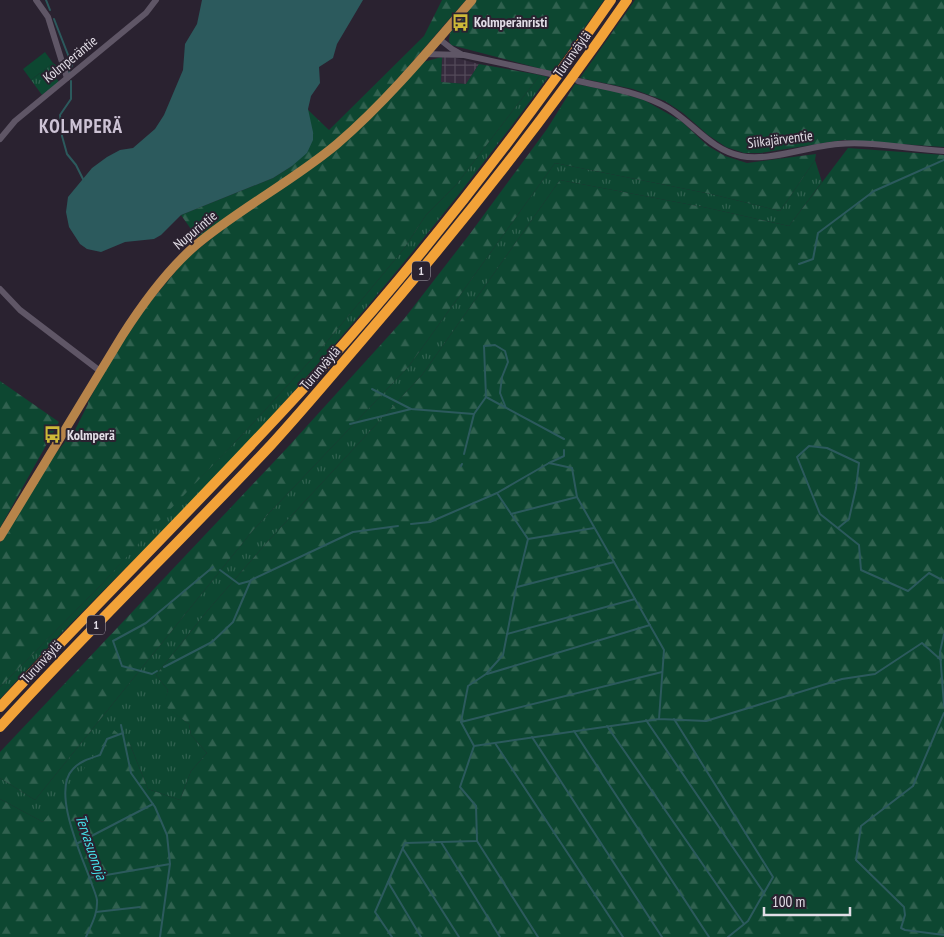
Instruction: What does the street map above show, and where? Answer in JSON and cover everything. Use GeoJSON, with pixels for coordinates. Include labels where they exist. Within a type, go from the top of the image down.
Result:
{"type":"FeatureCollection","features":[{"type":"Feature","properties":{"kind":"highway","name":"Turunväylä"},"geometry":{"type":"LineString","coordinates":[[0,707],[259,437],[349,337],[496,157],[611,0]]}},
{"type":"Feature","properties":{"kind":"highway","name":"Turunväylä"},"geometry":{"type":"LineString","coordinates":[[0,727],[44,678],[272,444],[335,372],[408,287],[507,163],[591,52],[627,0]]}},
{"type":"Feature","properties":{"kind":"main road","name":"Nupurintie"},"geometry":{"type":"LineString","coordinates":[[0,538],[100,371],[141,306],[165,275],[196,246],[233,217],[314,162],[337,144],[379,104],[472,0]]}},
{"type":"Feature","properties":{"kind":"street"},"geometry":{"type":"LineString","coordinates":[[36,0],[48,16],[67,78]]}},
{"type":"Feature","properties":{"kind":"street","name":"Kolmperäntie"},"geometry":{"type":"LineString","coordinates":[[0,139],[15,121],[146,13],[156,0]]}},
{"type":"Feature","properties":{"kind":"street"},"geometry":{"type":"LineString","coordinates":[[438,38],[452,50],[464,55],[551,74]]}},
{"type":"Feature","properties":{"kind":"street"},"geometry":{"type":"LineString","coordinates":[[424,54],[464,55]]}},
{"type":"Feature","properties":{"kind":"street","name":"Siikajärventie"},"geometry":{"type":"LineString","coordinates":[[578,81],[627,92],[656,101],[680,116],[721,148],[739,156],[760,157],[839,144],[944,151]]}},
{"type":"Feature","properties":{"kind":"street"},"geometry":{"type":"LineString","coordinates":[[0,289],[20,310],[100,371]]}},
{"type":"Feature","properties":{"kind":"shaded area","name":"Kolmperä"},"geometry":{"type":"Polygon","coordinates":[[[202,0],[363,0],[337,44],[333,58],[319,67],[320,83],[311,96],[308,109],[313,140],[307,153],[292,166],[273,178],[181,215],[161,235],[154,239],[125,242],[101,252],[87,249],[80,244],[69,227],[66,212],[68,197],[92,168],[120,150],[133,148],[155,129],[164,115],[183,70],[185,44],[197,24],[202,0]]]}},
{"type":"Feature","properties":{"kind":"shaded area"},"geometry":{"type":"Polygon","coordinates":[[[442,57],[452,57],[479,64],[466,84],[441,82],[442,57]]]}},
{"type":"Feature","properties":{"kind":"green space"},"geometry":{"type":"Polygon","coordinates":[[[442,0],[466,0],[372,107],[321,152],[198,239],[181,215],[273,178],[292,166],[309,117],[307,109],[329,130],[424,36],[442,0]]]}},
{"type":"Feature","properties":{"kind":"green space"},"geometry":{"type":"Polygon","coordinates":[[[475,0],[604,0],[553,72],[451,45],[449,41],[450,33],[462,20],[475,0]]]}},
{"type":"Feature","properties":{"kind":"green space"},"geometry":{"type":"Polygon","coordinates":[[[635,0],[944,0],[944,147],[843,140],[761,153],[744,153],[726,147],[665,101],[633,89],[580,78],[635,0]]]}},
{"type":"Feature","properties":{"kind":"green space"},"geometry":{"type":"Polygon","coordinates":[[[45,52],[53,63],[31,80],[23,69],[45,52]]]}},
{"type":"Feature","properties":{"kind":"green space"},"geometry":{"type":"Polygon","coordinates":[[[442,57],[441,82],[466,84],[479,64],[540,75],[456,185],[426,215],[403,250],[320,350],[102,584],[0,687],[0,543],[49,462],[76,428],[109,363],[147,306],[185,260],[223,229],[324,158],[423,62],[442,57]]]}},
{"type":"Feature","properties":{"kind":"green space"},"geometry":{"type":"Polygon","coordinates":[[[53,63],[57,66],[60,74],[56,78],[59,82],[42,95],[31,80],[53,63]]]}},
{"type":"Feature","properties":{"kind":"green space"},"geometry":{"type":"Polygon","coordinates":[[[540,75],[548,77],[477,171],[366,308],[249,441],[0,699],[0,687],[102,584],[157,522],[243,434],[320,350],[403,250],[426,215],[456,185],[540,75]]]}},
{"type":"Feature","properties":{"kind":"green space"},"geometry":{"type":"Polygon","coordinates":[[[575,84],[613,91],[644,100],[681,121],[708,146],[725,156],[747,163],[816,154],[815,160],[780,211],[711,194],[555,163],[409,366],[254,529],[35,800],[0,778],[0,752],[287,448],[404,319],[547,129],[575,84]]]}},
{"type":"Feature","properties":{"kind":"green space"},"geometry":{"type":"Polygon","coordinates":[[[848,148],[944,155],[944,937],[0,937],[0,799],[43,822],[114,730],[129,742],[148,789],[180,800],[191,771],[207,753],[191,735],[189,724],[163,705],[168,690],[156,675],[208,610],[269,540],[422,375],[560,180],[708,208],[789,226],[848,148]]]}},
{"type":"Feature","properties":{"kind":"green space"},"geometry":{"type":"Polygon","coordinates":[[[815,160],[822,182],[789,226],[708,208],[560,180],[422,375],[269,540],[208,610],[156,675],[168,690],[164,705],[189,724],[191,735],[207,753],[191,771],[180,800],[148,789],[129,742],[43,822],[0,799],[0,778],[35,800],[254,529],[409,366],[555,163],[711,194],[780,211],[815,160]]]}},
{"type":"Feature","properties":{"kind":"green space"},"geometry":{"type":"Polygon","coordinates":[[[0,381],[59,422],[0,528],[0,381]]]}},
{"type":"Feature","properties":{"kind":"waterway"},"geometry":{"type":"LineString","coordinates":[[46,0],[50,10]]}},
{"type":"Feature","properties":{"kind":"waterway"},"geometry":{"type":"LineString","coordinates":[[54,19],[72,65],[69,73]]}},
{"type":"Feature","properties":{"kind":"waterway"},"geometry":{"type":"LineString","coordinates":[[71,81],[71,99],[60,115],[62,136],[67,154],[76,165],[84,181]]}},
{"type":"Feature","properties":{"kind":"waterway"},"geometry":{"type":"LineString","coordinates":[[799,264],[813,259],[818,233],[874,191],[944,160]]}},
{"type":"Feature","properties":{"kind":"waterway"},"geometry":{"type":"LineString","coordinates":[[506,408],[500,393],[502,377],[508,362],[505,351],[495,345],[484,346],[486,397],[564,439]]}},
{"type":"Feature","properties":{"kind":"waterway"},"geometry":{"type":"LineString","coordinates":[[372,389],[411,409],[474,414]]}},
{"type":"Feature","properties":{"kind":"waterway"},"geometry":{"type":"LineString","coordinates":[[464,454],[474,414],[486,397]]}},
{"type":"Feature","properties":{"kind":"waterway"},"geometry":{"type":"LineString","coordinates":[[350,424],[411,409]]}},
{"type":"Feature","properties":{"kind":"waterway"},"geometry":{"type":"LineString","coordinates":[[838,528],[849,519],[859,463],[827,448],[809,446],[797,457],[820,514],[859,545],[861,570],[908,591],[929,573],[944,581]]}},
{"type":"Feature","properties":{"kind":"waterway"},"geometry":{"type":"LineString","coordinates":[[549,463],[564,456],[564,450]]}},
{"type":"Feature","properties":{"kind":"waterway"},"geometry":{"type":"LineString","coordinates":[[659,719],[664,650],[577,497],[572,468],[549,463],[497,493],[528,539],[503,655],[486,674],[468,686],[461,722],[474,746],[659,719],[706,721],[842,679],[875,674],[922,643],[941,660]]}},
{"type":"Feature","properties":{"kind":"waterway"},"geometry":{"type":"LineString","coordinates":[[411,524],[430,522],[497,493]]}},
{"type":"Feature","properties":{"kind":"waterway"},"geometry":{"type":"LineString","coordinates":[[511,514],[577,497]]}},
{"type":"Feature","properties":{"kind":"waterway"},"geometry":{"type":"LineString","coordinates":[[164,667],[212,642],[233,622],[251,580],[353,532],[398,526]]}},
{"type":"Feature","properties":{"kind":"waterway"},"geometry":{"type":"LineString","coordinates":[[528,539],[594,528]]}},
{"type":"Feature","properties":{"kind":"waterway"},"geometry":{"type":"LineString","coordinates":[[517,587],[614,562]]}},
{"type":"Feature","properties":{"kind":"waterway"},"geometry":{"type":"LineString","coordinates":[[157,671],[152,674],[122,666],[113,641],[146,623],[213,567]]}},
{"type":"Feature","properties":{"kind":"waterway"},"geometry":{"type":"LineString","coordinates":[[220,570],[239,584],[250,581]]}},
{"type":"Feature","properties":{"kind":"waterway"},"geometry":{"type":"LineString","coordinates":[[507,634],[635,599]]}},
{"type":"Feature","properties":{"kind":"waterway"},"geometry":{"type":"LineString","coordinates":[[487,674],[650,625]]}},
{"type":"Feature","properties":{"kind":"waterway"},"geometry":{"type":"LineString","coordinates":[[944,634],[940,652],[944,706]]}},
{"type":"Feature","properties":{"kind":"waterway"},"geometry":{"type":"LineString","coordinates":[[461,722],[662,672]]}},
{"type":"Feature","properties":{"kind":"waterway"},"geometry":{"type":"LineString","coordinates":[[944,713],[913,786],[861,826],[856,860],[904,907],[905,915],[901,928],[944,935]]}},
{"type":"Feature","properties":{"kind":"waterway"},"geometry":{"type":"LineString","coordinates":[[674,719],[773,877],[748,921],[728,937]]}},
{"type":"Feature","properties":{"kind":"waterway"},"geometry":{"type":"LineString","coordinates":[[646,720],[764,893]]}},
{"type":"Feature","properties":{"kind":"waterway"},"geometry":{"type":"LineString","coordinates":[[121,725],[131,773],[155,807],[167,835],[170,864],[160,937]]}},
{"type":"Feature","properties":{"kind":"waterway"},"geometry":{"type":"LineString","coordinates":[[607,726],[744,924]]}},
{"type":"Feature","properties":{"kind":"waterway"},"geometry":{"type":"LineString","coordinates":[[574,731],[709,937]]}},
{"type":"Feature","properties":{"kind":"waterway","name":"Tervasuonoja"},"geometry":{"type":"LineString","coordinates":[[86,937],[95,915],[97,900],[70,824],[65,792],[67,779],[73,769],[79,764],[100,755],[107,739],[123,733]]}},
{"type":"Feature","properties":{"kind":"waterway"},"geometry":{"type":"LineString","coordinates":[[532,737],[662,937]]}},
{"type":"Feature","properties":{"kind":"waterway"},"geometry":{"type":"LineString","coordinates":[[495,743],[623,937]]}},
{"type":"Feature","properties":{"kind":"waterway"},"geometry":{"type":"LineString","coordinates":[[392,937],[375,912],[405,843],[477,841],[476,806],[460,787],[474,746]]}},
{"type":"Feature","properties":{"kind":"waterway"},"geometry":{"type":"LineString","coordinates":[[78,843],[153,804]]}},
{"type":"Feature","properties":{"kind":"waterway"},"geometry":{"type":"LineString","coordinates":[[477,841],[538,937]]}},
{"type":"Feature","properties":{"kind":"waterway"},"geometry":{"type":"LineString","coordinates":[[441,842],[500,937]]}},
{"type":"Feature","properties":{"kind":"waterway"},"geometry":{"type":"LineString","coordinates":[[403,849],[459,937]]}},
{"type":"Feature","properties":{"kind":"waterway"},"geometry":{"type":"LineString","coordinates":[[89,878],[170,864]]}},
{"type":"Feature","properties":{"kind":"waterway"},"geometry":{"type":"LineString","coordinates":[[388,882],[421,937]]}},
{"type":"Feature","properties":{"kind":"waterway"},"geometry":{"type":"LineString","coordinates":[[96,912],[140,907]]}},
{"type":"Feature","properties":{"kind":"place","name":"Kolmperänristi"},"geometry":{"type":"Point","coordinates":[460,22]}},
{"type":"Feature","properties":{"kind":"place","name":"Kolmperä"},"geometry":{"type":"Point","coordinates":[53,435]}},
{"type":"Feature","properties":{"kind":"district","name":"KOLMPERÄ"},"geometry":{"type":"Point","coordinates":[81,126]}}]}
